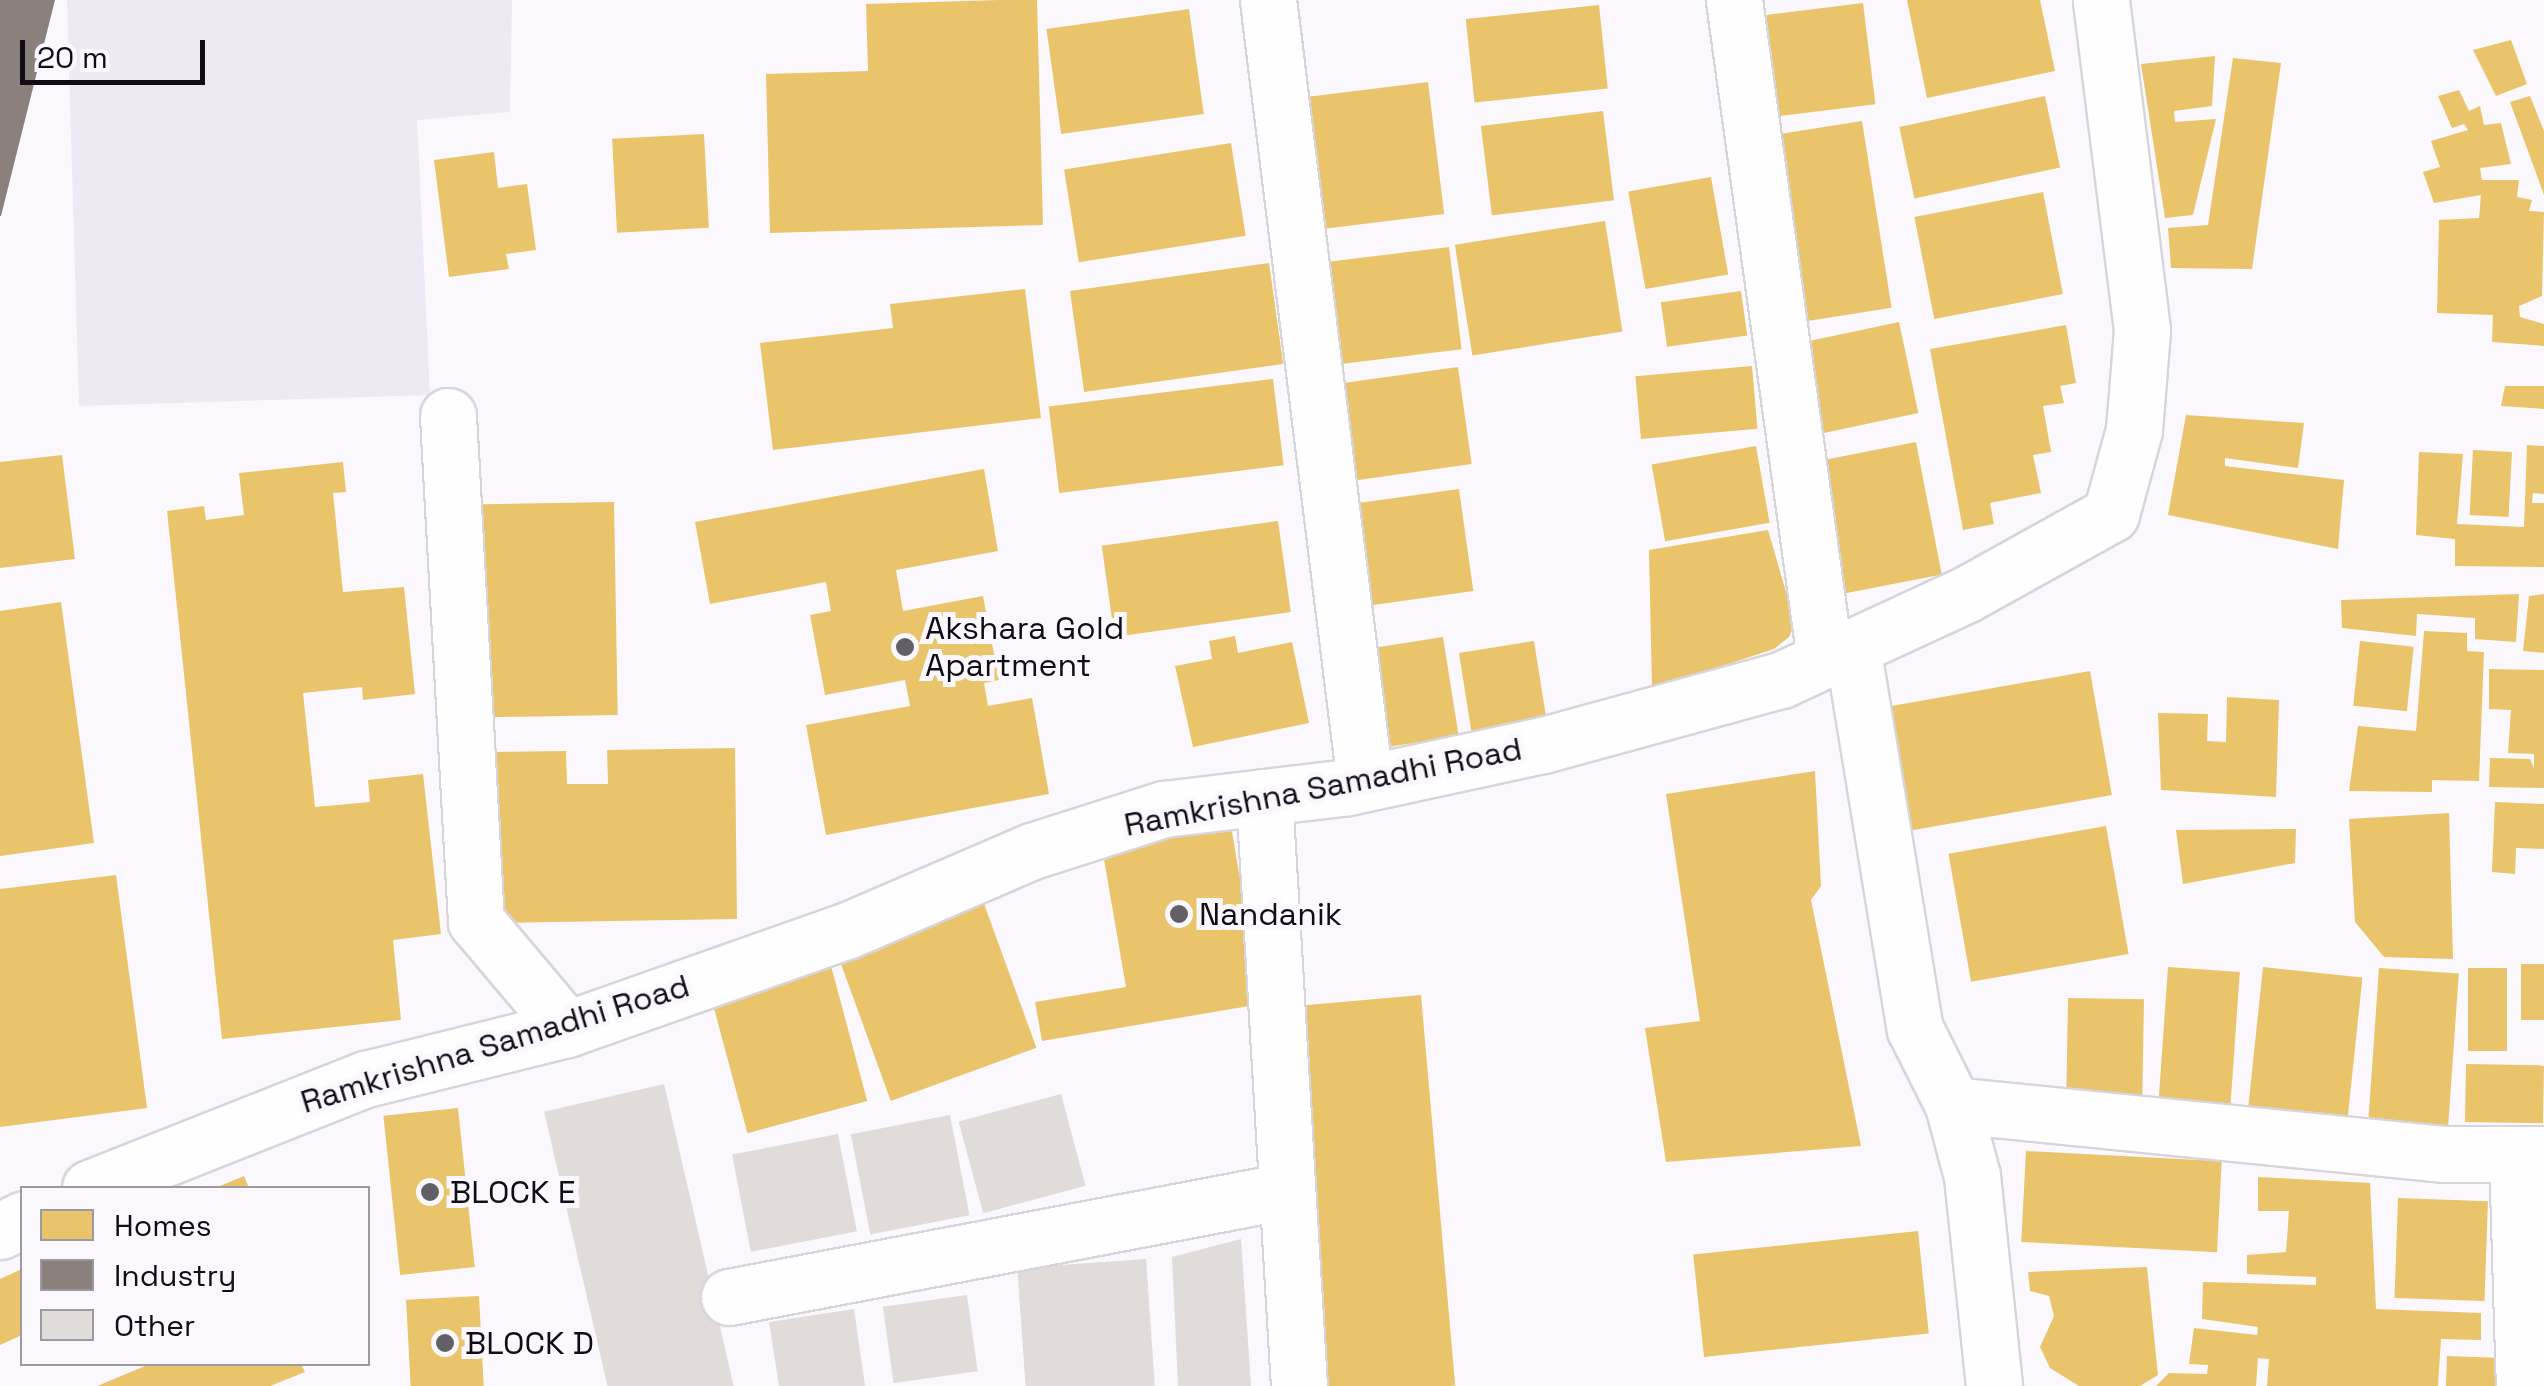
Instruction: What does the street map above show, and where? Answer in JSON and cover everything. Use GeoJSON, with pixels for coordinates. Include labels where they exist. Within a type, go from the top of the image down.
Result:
{"type":"FeatureCollection","features":[{"type":"Feature","properties":{"kind":"street"},"geometry":{"type":"LineString","coordinates":[[1268,0],[1365,782]]}},
{"type":"Feature","properties":{"kind":"street"},"geometry":{"type":"LineString","coordinates":[[1734,0],[1838,653],[1915,1029],[1952,1105],[1972,1176],[1994,1386]]}},
{"type":"Feature","properties":{"kind":"street","name":"Ramkrishna Samadhi Road"},"geometry":{"type":"LineString","coordinates":[[95,1186],[366,1079],[566,1029],[846,931],[1032,851],[1164,809],[1365,782],[1543,745],[1781,680],[1965,595],[2111,514],[2134,430],[2142,330],[2101,0]]}},
{"type":"Feature","properties":{"kind":"street"},"geometry":{"type":"LineString","coordinates":[[448,416],[476,922],[566,1029]]}},
{"type":"Feature","properties":{"kind":"street"},"geometry":{"type":"LineString","coordinates":[[1264,797],[1299,1386]]}},
{"type":"Feature","properties":{"kind":"street"},"geometry":{"type":"LineString","coordinates":[[1952,1105],[2445,1154],[2531,1154],[2524,1386]]}},
{"type":"Feature","properties":{"kind":"street"},"geometry":{"type":"LineString","coordinates":[[729,1297],[1286,1191]]}},
{"type":"Feature","properties":{"kind":"shaded area"},"geometry":{"type":"Polygon","coordinates":[[[67,0],[512,0],[510,112],[417,120],[430,395],[79,406],[67,0]]]}},
{"type":"Feature","properties":{"kind":"building: Homes"},"geometry":{"type":"Polygon","coordinates":[[[1037,0],[1043,225],[770,233],[766,74],[868,71],[866,4],[1037,0]]]}},
{"type":"Feature","properties":{"kind":"building: Homes"},"geometry":{"type":"Polygon","coordinates":[[[1907,0],[2040,0],[2055,71],[1927,98],[1907,0]]]}},
{"type":"Feature","properties":{"kind":"building: Homes"},"geometry":{"type":"Polygon","coordinates":[[[1863,3],[1875,104],[1760,118],[1748,17],[1863,3]]]}},
{"type":"Feature","properties":{"kind":"building: Homes"},"geometry":{"type":"Polygon","coordinates":[[[1599,5],[1608,89],[1475,103],[1466,19],[1599,5]]]}},
{"type":"Feature","properties":{"kind":"building: Homes"},"geometry":{"type":"Polygon","coordinates":[[[1189,9],[1204,114],[1061,134],[1046,29],[1189,9]]]}},
{"type":"Feature","properties":{"kind":"building: Homes"},"geometry":{"type":"Polygon","coordinates":[[[2511,40],[2527,84],[2496,96],[2473,50],[2511,40]]]}},
{"type":"Feature","properties":{"kind":"building: Homes"},"geometry":{"type":"Polygon","coordinates":[[[2215,56],[2212,106],[2174,111],[2175,122],[2216,119],[2193,215],[2165,218],[2141,64],[2215,56]]]}},
{"type":"Feature","properties":{"kind":"building: Homes"},"geometry":{"type":"Polygon","coordinates":[[[2233,58],[2281,63],[2252,269],[2171,268],[2168,228],[2208,225],[2233,58]]]}},
{"type":"Feature","properties":{"kind":"building: Homes"},"geometry":{"type":"Polygon","coordinates":[[[1428,82],[1444,214],[1306,231],[1290,99],[1428,82]]]}},
{"type":"Feature","properties":{"kind":"building: Homes"},"geometry":{"type":"Polygon","coordinates":[[[2459,90],[2469,111],[2480,106],[2484,125],[2501,123],[2511,164],[2480,168],[2482,180],[2519,180],[2517,197],[2532,200],[2529,211],[2544,212],[2542,296],[2519,306],[2520,317],[2544,324],[2544,346],[2492,342],[2493,315],[2437,313],[2439,220],[2479,218],[2481,195],[2434,203],[2423,172],[2440,167],[2431,141],[2468,130],[2464,124],[2452,128],[2438,96],[2459,90]]]}},
{"type":"Feature","properties":{"kind":"building: Homes"},"geometry":{"type":"Polygon","coordinates":[[[2045,96],[2060,167],[1914,198],[1899,127],[2045,96]]]}},
{"type":"Feature","properties":{"kind":"building: Homes"},"geometry":{"type":"Polygon","coordinates":[[[2530,96],[2544,131],[2544,195],[2510,102],[2530,96]]]}},
{"type":"Feature","properties":{"kind":"building: Homes"},"geometry":{"type":"Polygon","coordinates":[[[1603,111],[1614,200],[1492,215],[1481,126],[1603,111]]]}},
{"type":"Feature","properties":{"kind":"building: Homes"},"geometry":{"type":"Polygon","coordinates":[[[1862,121],[1892,308],[1797,323],[1767,136],[1862,121]]]}},
{"type":"Feature","properties":{"kind":"building: Homes"},"geometry":{"type":"Polygon","coordinates":[[[704,134],[709,228],[617,233],[612,139],[704,134]]]}},
{"type":"Feature","properties":{"kind":"building: Homes"},"geometry":{"type":"Polygon","coordinates":[[[1231,143],[1246,236],[1079,262],[1064,169],[1231,143]]]}},
{"type":"Feature","properties":{"kind":"building: Homes"},"geometry":{"type":"Polygon","coordinates":[[[494,152],[498,188],[527,184],[536,250],[506,254],[509,269],[449,277],[434,160],[494,152]]]}},
{"type":"Feature","properties":{"kind":"building: Homes"},"geometry":{"type":"Polygon","coordinates":[[[1711,177],[1728,274],[1645,289],[1628,192],[1711,177]]]}},
{"type":"Feature","properties":{"kind":"building: Homes"},"geometry":{"type":"Polygon","coordinates":[[[2043,192],[2063,294],[1934,319],[1914,217],[2043,192]]]}},
{"type":"Feature","properties":{"kind":"building: Homes"},"geometry":{"type":"Polygon","coordinates":[[[1605,221],[1623,332],[1472,355],[1455,245],[1605,221]]]}},
{"type":"Feature","properties":{"kind":"building: Homes"},"geometry":{"type":"Polygon","coordinates":[[[1449,247],[1462,349],[1323,366],[1310,264],[1449,247]]]}},
{"type":"Feature","properties":{"kind":"building: Homes"},"geometry":{"type":"Polygon","coordinates":[[[1269,263],[1283,364],[1084,392],[1070,291],[1269,263]]]}},
{"type":"Feature","properties":{"kind":"building: Homes"},"geometry":{"type":"Polygon","coordinates":[[[1025,289],[1041,418],[773,450],[760,343],[893,328],[890,304],[1025,289]]]}},
{"type":"Feature","properties":{"kind":"building: Homes"},"geometry":{"type":"Polygon","coordinates":[[[1741,291],[1747,336],[1667,347],[1661,302],[1741,291]]]}},
{"type":"Feature","properties":{"kind":"building: Homes"},"geometry":{"type":"Polygon","coordinates":[[[1899,322],[1918,413],[1816,435],[1796,344],[1899,322]]]}},
{"type":"Feature","properties":{"kind":"building: Homes"},"geometry":{"type":"Polygon","coordinates":[[[2066,325],[2076,383],[2060,386],[2064,403],[2043,406],[2051,452],[2033,455],[2041,493],[1990,503],[1994,524],[1963,530],[1930,349],[2066,325]]]}},
{"type":"Feature","properties":{"kind":"building: Homes"},"geometry":{"type":"Polygon","coordinates":[[[1752,366],[1757,429],[1641,439],[1635,376],[1752,366]]]}},
{"type":"Feature","properties":{"kind":"building: Homes"},"geometry":{"type":"Polygon","coordinates":[[[1458,367],[1472,464],[1341,482],[1327,385],[1458,367]]]}},
{"type":"Feature","properties":{"kind":"building: Homes"},"geometry":{"type":"Polygon","coordinates":[[[1273,379],[1284,465],[1059,493],[1049,407],[1273,379]]]}},
{"type":"Feature","properties":{"kind":"building: Homes"},"geometry":{"type":"Polygon","coordinates":[[[2505,386],[2544,386],[2544,409],[2501,406],[2505,386]]]}},
{"type":"Feature","properties":{"kind":"building: Homes"},"geometry":{"type":"Polygon","coordinates":[[[2186,415],[2304,423],[2298,468],[2225,458],[2225,466],[2344,480],[2338,549],[2168,515],[2186,415]]]}},
{"type":"Feature","properties":{"kind":"building: Homes"},"geometry":{"type":"Polygon","coordinates":[[[1916,442],[1942,575],[1846,593],[1820,461],[1916,442]]]}},
{"type":"Feature","properties":{"kind":"building: Homes"},"geometry":{"type":"Polygon","coordinates":[[[2527,445],[2544,446],[2544,494],[2533,493],[2532,503],[2544,503],[2544,567],[2455,566],[2455,539],[2416,535],[2419,452],[2463,454],[2457,524],[2524,527],[2527,445]]]}},
{"type":"Feature","properties":{"kind":"building: Homes"},"geometry":{"type":"Polygon","coordinates":[[[1756,446],[1770,523],[1665,541],[1652,464],[1756,446]]]}},
{"type":"Feature","properties":{"kind":"building: Homes"},"geometry":{"type":"Polygon","coordinates":[[[2473,450],[2512,452],[2509,517],[2470,515],[2473,450]]]}},
{"type":"Feature","properties":{"kind":"building: Homes"},"geometry":{"type":"Polygon","coordinates":[[[62,455],[75,559],[0,568],[0,462],[62,455]]]}},
{"type":"Feature","properties":{"kind":"building: Homes"},"geometry":{"type":"Polygon","coordinates":[[[343,462],[346,492],[333,493],[343,592],[404,587],[415,694],[363,700],[362,687],[303,693],[315,807],[370,802],[368,780],[423,774],[441,934],[393,940],[401,1020],[222,1039],[167,511],[204,506],[206,520],[244,515],[239,473],[343,462]]]}},
{"type":"Feature","properties":{"kind":"building: Homes","name":"Akshara Gold Apartment"},"geometry":{"type":"Polygon","coordinates":[[[984,469],[998,551],[896,570],[903,611],[983,596],[999,680],[984,683],[988,706],[1032,698],[1049,794],[826,835],[806,725],[910,706],[905,680],[825,695],[810,615],[831,611],[826,582],[710,604],[695,522],[984,469]]]}},
{"type":"Feature","properties":{"kind":"building: Homes"},"geometry":{"type":"Polygon","coordinates":[[[1459,489],[1473,591],[1354,608],[1339,506],[1459,489]]]}},
{"type":"Feature","properties":{"kind":"building: Homes"},"geometry":{"type":"Polygon","coordinates":[[[614,502],[618,715],[477,717],[473,504],[614,502]]]}},
{"type":"Feature","properties":{"kind":"building: Homes"},"geometry":{"type":"Polygon","coordinates":[[[1278,521],[1291,612],[1115,637],[1102,546],[1278,521]]]}},
{"type":"Feature","properties":{"kind":"building: Homes"},"geometry":{"type":"Polygon","coordinates":[[[1768,530],[1795,623],[1789,637],[1774,649],[1652,689],[1649,550],[1768,530]]]}},
{"type":"Feature","properties":{"kind":"building: Homes"},"geometry":{"type":"Polygon","coordinates":[[[2519,594],[2516,642],[2475,639],[2475,618],[2417,614],[2416,636],[2342,628],[2341,600],[2519,594]]]}},
{"type":"Feature","properties":{"kind":"building: Homes"},"geometry":{"type":"Polygon","coordinates":[[[2544,594],[2544,653],[2523,651],[2529,596],[2544,594]]]}},
{"type":"Feature","properties":{"kind":"building: Homes"},"geometry":{"type":"Polygon","coordinates":[[[61,602],[94,843],[0,856],[0,611],[61,602]]]}},
{"type":"Feature","properties":{"kind":"building: Homes"},"geometry":{"type":"Polygon","coordinates":[[[2424,631],[2467,633],[2467,651],[2484,652],[2479,781],[2432,780],[2432,792],[2349,791],[2358,726],[2416,731],[2424,631]]]}},
{"type":"Feature","properties":{"kind":"building: Homes"},"geometry":{"type":"Polygon","coordinates":[[[1235,636],[1238,653],[1292,642],[1309,723],[1193,747],[1175,666],[1212,659],[1209,641],[1235,636]]]}},
{"type":"Feature","properties":{"kind":"building: Homes"},"geometry":{"type":"Polygon","coordinates":[[[1443,637],[1459,736],[1373,749],[1357,651],[1443,637]]]}},
{"type":"Feature","properties":{"kind":"building: Homes"},"geometry":{"type":"Polygon","coordinates":[[[1534,641],[1549,733],[1473,745],[1459,653],[1534,641]]]}},
{"type":"Feature","properties":{"kind":"building: Homes"},"geometry":{"type":"Polygon","coordinates":[[[2360,641],[2414,647],[2407,711],[2353,706],[2360,641]]]}},
{"type":"Feature","properties":{"kind":"building: Homes"},"geometry":{"type":"Polygon","coordinates":[[[2489,669],[2544,670],[2544,788],[2489,787],[2490,758],[2530,759],[2534,768],[2534,754],[2508,753],[2511,710],[2489,709],[2489,669]]]}},
{"type":"Feature","properties":{"kind":"building: Homes"},"geometry":{"type":"Polygon","coordinates":[[[2090,671],[2112,795],[1898,833],[1876,709],[2090,671]]]}},
{"type":"Feature","properties":{"kind":"building: Homes"},"geometry":{"type":"Polygon","coordinates":[[[2227,697],[2279,700],[2276,797],[2161,790],[2158,713],[2208,714],[2207,741],[2226,742],[2227,697]]]}},
{"type":"Feature","properties":{"kind":"building: Homes"},"geometry":{"type":"Polygon","coordinates":[[[735,748],[737,919],[490,923],[488,752],[566,751],[567,784],[608,784],[607,750],[735,748]]]}},
{"type":"Feature","properties":{"kind":"building: Homes"},"geometry":{"type":"Polygon","coordinates":[[[1815,771],[1821,886],[1811,900],[1861,1146],[1666,1162],[1645,1028],[1700,1021],[1666,794],[1815,771]]]}},
{"type":"Feature","properties":{"kind":"building: Homes"},"geometry":{"type":"Polygon","coordinates":[[[2495,802],[2544,804],[2544,849],[2516,848],[2515,874],[2492,872],[2495,802]]]}},
{"type":"Feature","properties":{"kind":"building: Homes"},"geometry":{"type":"Polygon","coordinates":[[[2449,813],[2453,959],[2384,957],[2355,922],[2349,819],[2449,813]]]}},
{"type":"Feature","properties":{"kind":"building: Homes","name":"Nandanik"},"geometry":{"type":"Polygon","coordinates":[[[1230,820],[1261,1004],[1042,1041],[1035,1002],[1126,987],[1101,842],[1230,820]]]}},
{"type":"Feature","properties":{"kind":"building: Homes"},"geometry":{"type":"Polygon","coordinates":[[[2106,826],[2129,954],[1971,982],[1948,854],[2106,826]]]}},
{"type":"Feature","properties":{"kind":"building: Homes"},"geometry":{"type":"Polygon","coordinates":[[[2296,829],[2295,863],[2183,884],[2176,830],[2296,829]]]}},
{"type":"Feature","properties":{"kind":"building: Homes"},"geometry":{"type":"Polygon","coordinates":[[[116,875],[147,1108],[0,1127],[0,889],[116,875]]]}},
{"type":"Feature","properties":{"kind":"building: Homes"},"geometry":{"type":"Polygon","coordinates":[[[979,890],[1036,1048],[891,1101],[833,943],[979,890]]]}},
{"type":"Feature","properties":{"kind":"building: Homes"},"geometry":{"type":"Polygon","coordinates":[[[830,962],[867,1101],[747,1133],[710,994],[830,962]]]}},
{"type":"Feature","properties":{"kind":"building: Homes"},"geometry":{"type":"Polygon","coordinates":[[[2521,964],[2544,964],[2544,1020],[2521,1020],[2521,964]]]}},
{"type":"Feature","properties":{"kind":"building: Homes"},"geometry":{"type":"Polygon","coordinates":[[[2168,967],[2240,972],[2231,1104],[2159,1099],[2168,967]]]}},
{"type":"Feature","properties":{"kind":"building: Homes"},"geometry":{"type":"Polygon","coordinates":[[[2263,967],[2362,977],[2348,1117],[2248,1106],[2263,967]]]}},
{"type":"Feature","properties":{"kind":"building: Homes"},"geometry":{"type":"Polygon","coordinates":[[[2379,968],[2459,974],[2448,1125],[2368,1120],[2379,968]]]}},
{"type":"Feature","properties":{"kind":"building: Homes"},"geometry":{"type":"Polygon","coordinates":[[[2468,968],[2507,968],[2507,1051],[2468,1051],[2468,968]]]}},
{"type":"Feature","properties":{"kind":"building: Homes"},"geometry":{"type":"Polygon","coordinates":[[[1421,995],[1455,1386],[1327,1386],[1293,1006],[1421,995]]]}},
{"type":"Feature","properties":{"kind":"building: Homes"},"geometry":{"type":"Polygon","coordinates":[[[2068,998],[2144,999],[2142,1101],[2066,1100],[2068,998]]]}},
{"type":"Feature","properties":{"kind":"building: Homes"},"geometry":{"type":"Polygon","coordinates":[[[2466,1064],[2544,1065],[2543,1123],[2465,1122],[2466,1064]]]}},
{"type":"Feature","properties":{"kind":"building: Homes","name":"BLOCK E"},"geometry":{"type":"Polygon","coordinates":[[[458,1108],[475,1267],[400,1275],[383,1116],[458,1108]]]}},
{"type":"Feature","properties":{"kind":"building: Homes"},"geometry":{"type":"Polygon","coordinates":[[[2026,1151],[2222,1161],[2217,1252],[2021,1242],[2026,1151]]]}},
{"type":"Feature","properties":{"kind":"building: Homes"},"geometry":{"type":"Polygon","coordinates":[[[244,1176],[248,1186],[220,1186],[244,1176]]]}},
{"type":"Feature","properties":{"kind":"building: Homes"},"geometry":{"type":"Polygon","coordinates":[[[2258,1177],[2370,1183],[2376,1309],[2481,1313],[2481,1340],[2441,1339],[2438,1386],[2267,1386],[2269,1359],[2258,1358],[2256,1386],[2156,1386],[2169,1373],[2207,1374],[2208,1365],[2189,1364],[2194,1328],[2257,1335],[2258,1327],[2202,1319],[2203,1282],[2316,1285],[2316,1277],[2247,1274],[2247,1255],[2286,1252],[2289,1211],[2258,1211],[2258,1177]]]}},
{"type":"Feature","properties":{"kind":"building: Homes"},"geometry":{"type":"Polygon","coordinates":[[[2398,1198],[2488,1201],[2484,1301],[2395,1298],[2398,1198]]]}},
{"type":"Feature","properties":{"kind":"building: Homes"},"geometry":{"type":"Polygon","coordinates":[[[1918,1231],[1929,1333],[1704,1357],[1693,1255],[1918,1231]]]}},
{"type":"Feature","properties":{"kind":"building: Homes"},"geometry":{"type":"Polygon","coordinates":[[[2147,1267],[2158,1375],[2140,1386],[2079,1386],[2050,1368],[2040,1347],[2054,1316],[2049,1296],[2030,1291],[2028,1272],[2147,1267]]]}},
{"type":"Feature","properties":{"kind":"building: Homes"},"geometry":{"type":"Polygon","coordinates":[[[20,1270],[20,1336],[0,1345],[0,1279],[20,1270]]]}},
{"type":"Feature","properties":{"kind":"building: Homes","name":"BLOCK D"},"geometry":{"type":"Polygon","coordinates":[[[479,1296],[484,1386],[411,1386],[406,1300],[479,1296]]]}},
{"type":"Feature","properties":{"kind":"building: Homes"},"geometry":{"type":"Polygon","coordinates":[[[2447,1356],[2509,1358],[2508,1386],[2446,1386],[2447,1356]]]}},
{"type":"Feature","properties":{"kind":"building: Homes"},"geometry":{"type":"Polygon","coordinates":[[[145,1366],[302,1366],[305,1372],[270,1386],[97,1386],[145,1366]]]}},
{"type":"Feature","properties":{"kind":"building: Industry"},"geometry":{"type":"Polygon","coordinates":[[[0,0],[55,0],[1,216],[0,216],[0,0]]]}},
{"type":"Feature","properties":{"kind":"building: Other"},"geometry":{"type":"Polygon","coordinates":[[[664,1084],[734,1386],[607,1386],[544,1112],[664,1084]]]}},
{"type":"Feature","properties":{"kind":"building: Other"},"geometry":{"type":"Polygon","coordinates":[[[1061,1094],[1086,1186],[983,1213],[959,1121],[1061,1094]]]}},
{"type":"Feature","properties":{"kind":"building: Other"},"geometry":{"type":"Polygon","coordinates":[[[950,1115],[969,1215],[870,1234],[851,1134],[950,1115]]]}},
{"type":"Feature","properties":{"kind":"building: Other"},"geometry":{"type":"Polygon","coordinates":[[[838,1134],[857,1231],[751,1252],[732,1155],[838,1134]]]}},
{"type":"Feature","properties":{"kind":"building: Other"},"geometry":{"type":"Polygon","coordinates":[[[1241,1239],[1251,1386],[1178,1386],[1172,1257],[1241,1239]]]}},
{"type":"Feature","properties":{"kind":"building: Other"},"geometry":{"type":"Polygon","coordinates":[[[1146,1259],[1155,1386],[1026,1386],[1017,1268],[1146,1259]]]}},
{"type":"Feature","properties":{"kind":"building: Other"},"geometry":{"type":"Polygon","coordinates":[[[967,1295],[978,1371],[894,1383],[883,1307],[967,1295]]]}},
{"type":"Feature","properties":{"kind":"building: Other"},"geometry":{"type":"Polygon","coordinates":[[[854,1309],[865,1386],[779,1386],[769,1322],[854,1309]]]}},
{"type":"Feature","properties":{"kind":"place","name":"Akshara Gold Apartment"},"geometry":{"type":"Point","coordinates":[905,647]}},
{"type":"Feature","properties":{"kind":"place","name":"Nandanik"},"geometry":{"type":"Point","coordinates":[1179,914]}},
{"type":"Feature","properties":{"kind":"place","name":"BLOCK E"},"geometry":{"type":"Point","coordinates":[430,1192]}},
{"type":"Feature","properties":{"kind":"place","name":"BLOCK D"},"geometry":{"type":"Point","coordinates":[445,1343]}}]}
